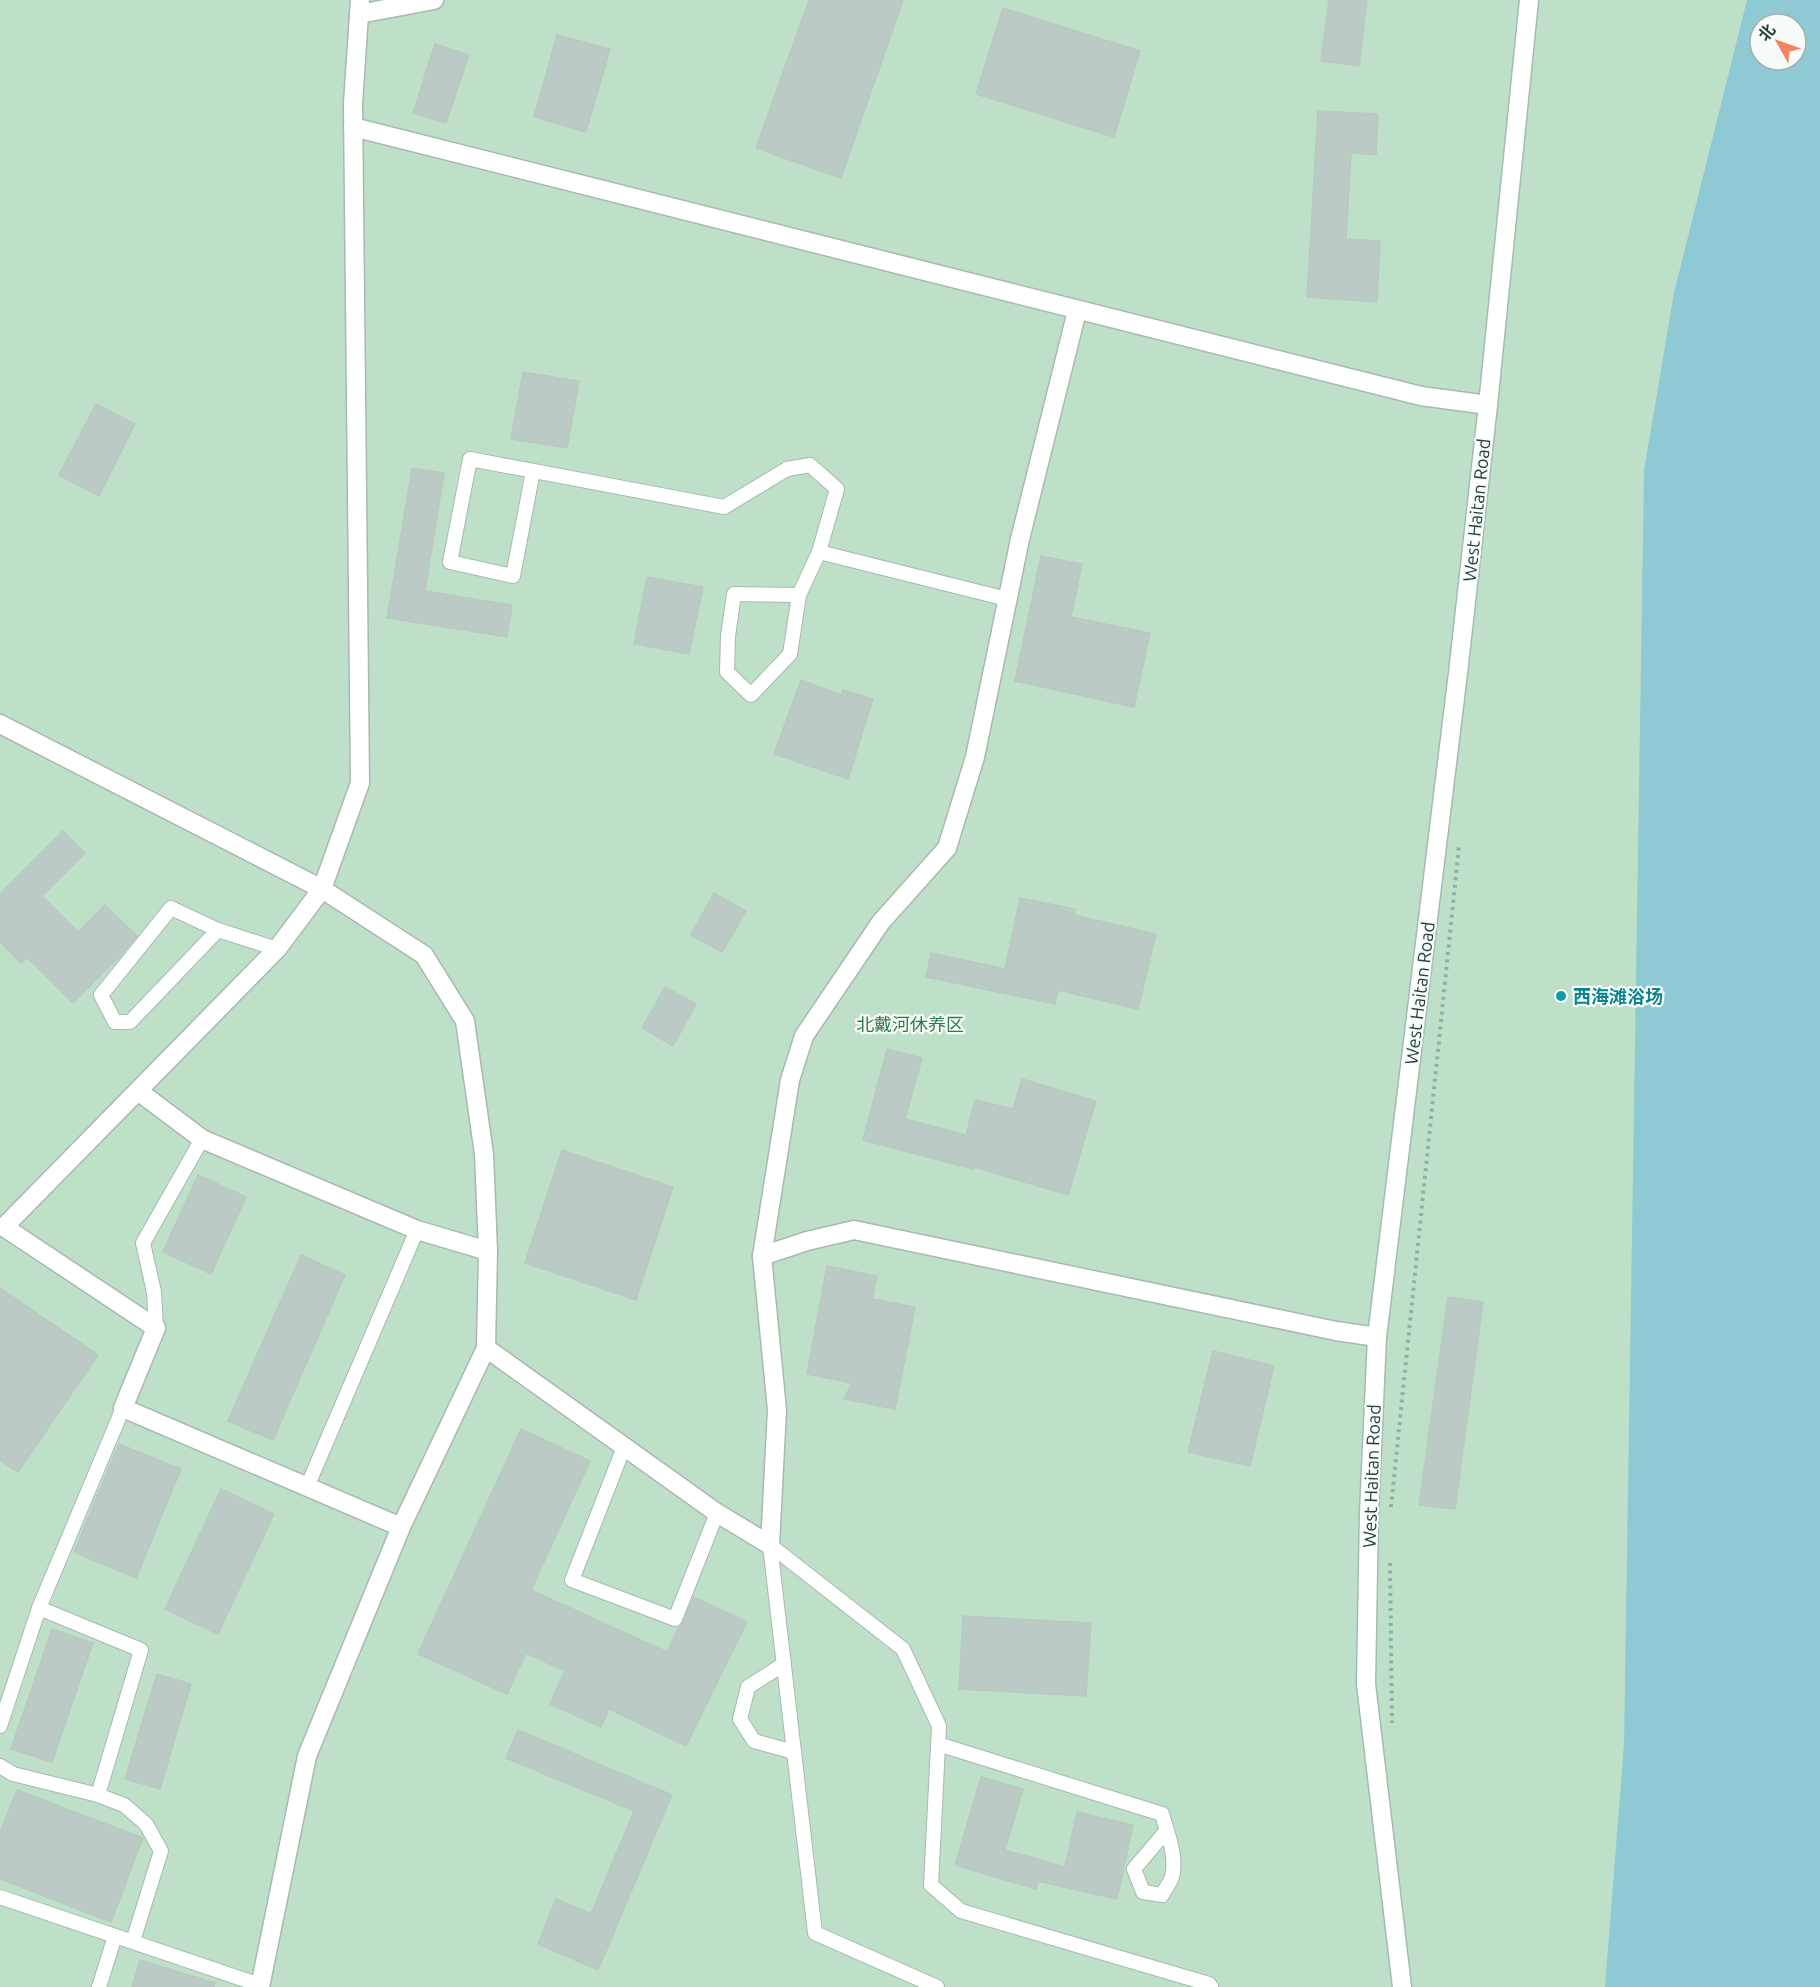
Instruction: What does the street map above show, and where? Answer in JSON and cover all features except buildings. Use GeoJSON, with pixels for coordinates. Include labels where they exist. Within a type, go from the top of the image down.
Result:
{"type":"FeatureCollection","features":[{"type":"Feature","properties":{"kind":"street"},"geometry":{"type":"LineString","coordinates":[[401,1527],[123,1408],[156,1328],[4,1227],[276,949],[322,889],[360,783],[353,127],[360,7],[434,0]]}},
{"type":"Feature","properties":{"kind":"street","name":"West Haitan Road"},"geometry":{"type":"LineString","coordinates":[[1402,1987],[1366,1684],[1369,1513],[1377,1337],[1458,673],[1529,0]]}},
{"type":"Feature","properties":{"kind":"street"},"geometry":{"type":"LineString","coordinates":[[353,127],[1421,396],[1488,405]]}},
{"type":"Feature","properties":{"kind":"street"},"geometry":{"type":"LineString","coordinates":[[486,1348],[717,1513],[770,1545],[777,1410],[762,1256],[790,1080],[804,1036],[881,922],[947,848],[975,757],[1020,539],[1077,311]]}},
{"type":"Feature","properties":{"kind":"street"},"geometry":{"type":"LineString","coordinates":[[0,724],[322,889],[424,955],[465,1021],[484,1154],[488,1251],[486,1348],[401,1527],[307,1756],[260,1986]]}},
{"type":"Feature","properties":{"kind":"street"},"geometry":{"type":"LineString","coordinates":[[138,1091],[202,1139],[417,1230],[488,1251]]}},
{"type":"Feature","properties":{"kind":"street"},"geometry":{"type":"LineString","coordinates":[[762,1256],[807,1241],[855,1230],[1336,1331],[1377,1337]]}},
{"type":"Feature","properties":{"kind":"lane"},"geometry":{"type":"LineString","coordinates":[[533,471],[513,576],[450,562],[470,459],[724,507],[787,469],[810,465],[837,489],[819,552],[799,595],[789,654],[752,695],[727,672],[728,636],[734,594],[799,595]]}},
{"type":"Feature","properties":{"kind":"lane"},"geometry":{"type":"LineString","coordinates":[[819,552],[1007,599]]}},
{"type":"Feature","properties":{"kind":"lane"},"geometry":{"type":"LineString","coordinates":[[218,930],[130,1022],[115,1022],[100,995],[171,908],[218,930],[276,949]]}},
{"type":"Feature","properties":{"kind":"lane"},"geometry":{"type":"LineString","coordinates":[[156,1328],[154,1292],[143,1244],[202,1139]]}},
{"type":"Feature","properties":{"kind":"lane"},"geometry":{"type":"LineString","coordinates":[[307,1487],[417,1230]]}},
{"type":"Feature","properties":{"kind":"lane"},"geometry":{"type":"LineString","coordinates":[[0,1726],[39,1608],[123,1408]]}},
{"type":"Feature","properties":{"kind":"lane"},"geometry":{"type":"LineString","coordinates":[[624,1447],[572,1580],[675,1619],[717,1513]]}},
{"type":"Feature","properties":{"kind":"lane"},"geometry":{"type":"LineString","coordinates":[[770,1545],[815,1934],[937,1987]]}},
{"type":"Feature","properties":{"kind":"lane"},"geometry":{"type":"LineString","coordinates":[[770,1545],[903,1649],[939,1726],[931,1885],[961,1911],[1209,1984],[1211,1987]]}},
{"type":"Feature","properties":{"kind":"lane"},"geometry":{"type":"LineString","coordinates":[[39,1608],[141,1650],[98,1795]]}},
{"type":"Feature","properties":{"kind":"lane"},"geometry":{"type":"LineString","coordinates":[[784,1664],[748,1687],[740,1719],[754,1741],[794,1752]]}},
{"type":"Feature","properties":{"kind":"lane"},"geometry":{"type":"LineString","coordinates":[[938,1744],[1162,1814],[1167,1830]]}},
{"type":"Feature","properties":{"kind":"lane"},"geometry":{"type":"LineString","coordinates":[[0,1766],[13,1774],[98,1795],[124,1805],[146,1824],[161,1851],[133,1941]]}},
{"type":"Feature","properties":{"kind":"lane"},"geometry":{"type":"LineString","coordinates":[[0,1897],[260,1986]]}},
{"type":"Feature","properties":{"kind":"lane"},"geometry":{"type":"LineString","coordinates":[[99,1987],[115,1935]]}},
{"type":"Feature","properties":{"kind":"path"},"geometry":{"type":"LineString","coordinates":[[1390,1512],[1460,836]]}},
{"type":"Feature","properties":{"kind":"path"},"geometry":{"type":"LineString","coordinates":[[1390,1558],[1392,1732]]}},
{"type":"Feature","properties":{"kind":"green space","name":"北戴河休养区"},"geometry":{"type":"Polygon","coordinates":[[[0,0],[1820,0],[1820,1987],[0,1987],[0,0]]]}},
{"type":"Feature","properties":{"kind":"water"},"geometry":{"type":"Polygon","coordinates":[[[1747,0],[1820,0],[1820,1987],[1605,1987],[1624,1744],[1644,470],[1674,293],[1747,0]]]}},
{"type":"Feature","properties":{"kind":"place","name":"西海滩浴场"},"geometry":{"type":"Point","coordinates":[1561,996]}}]}
